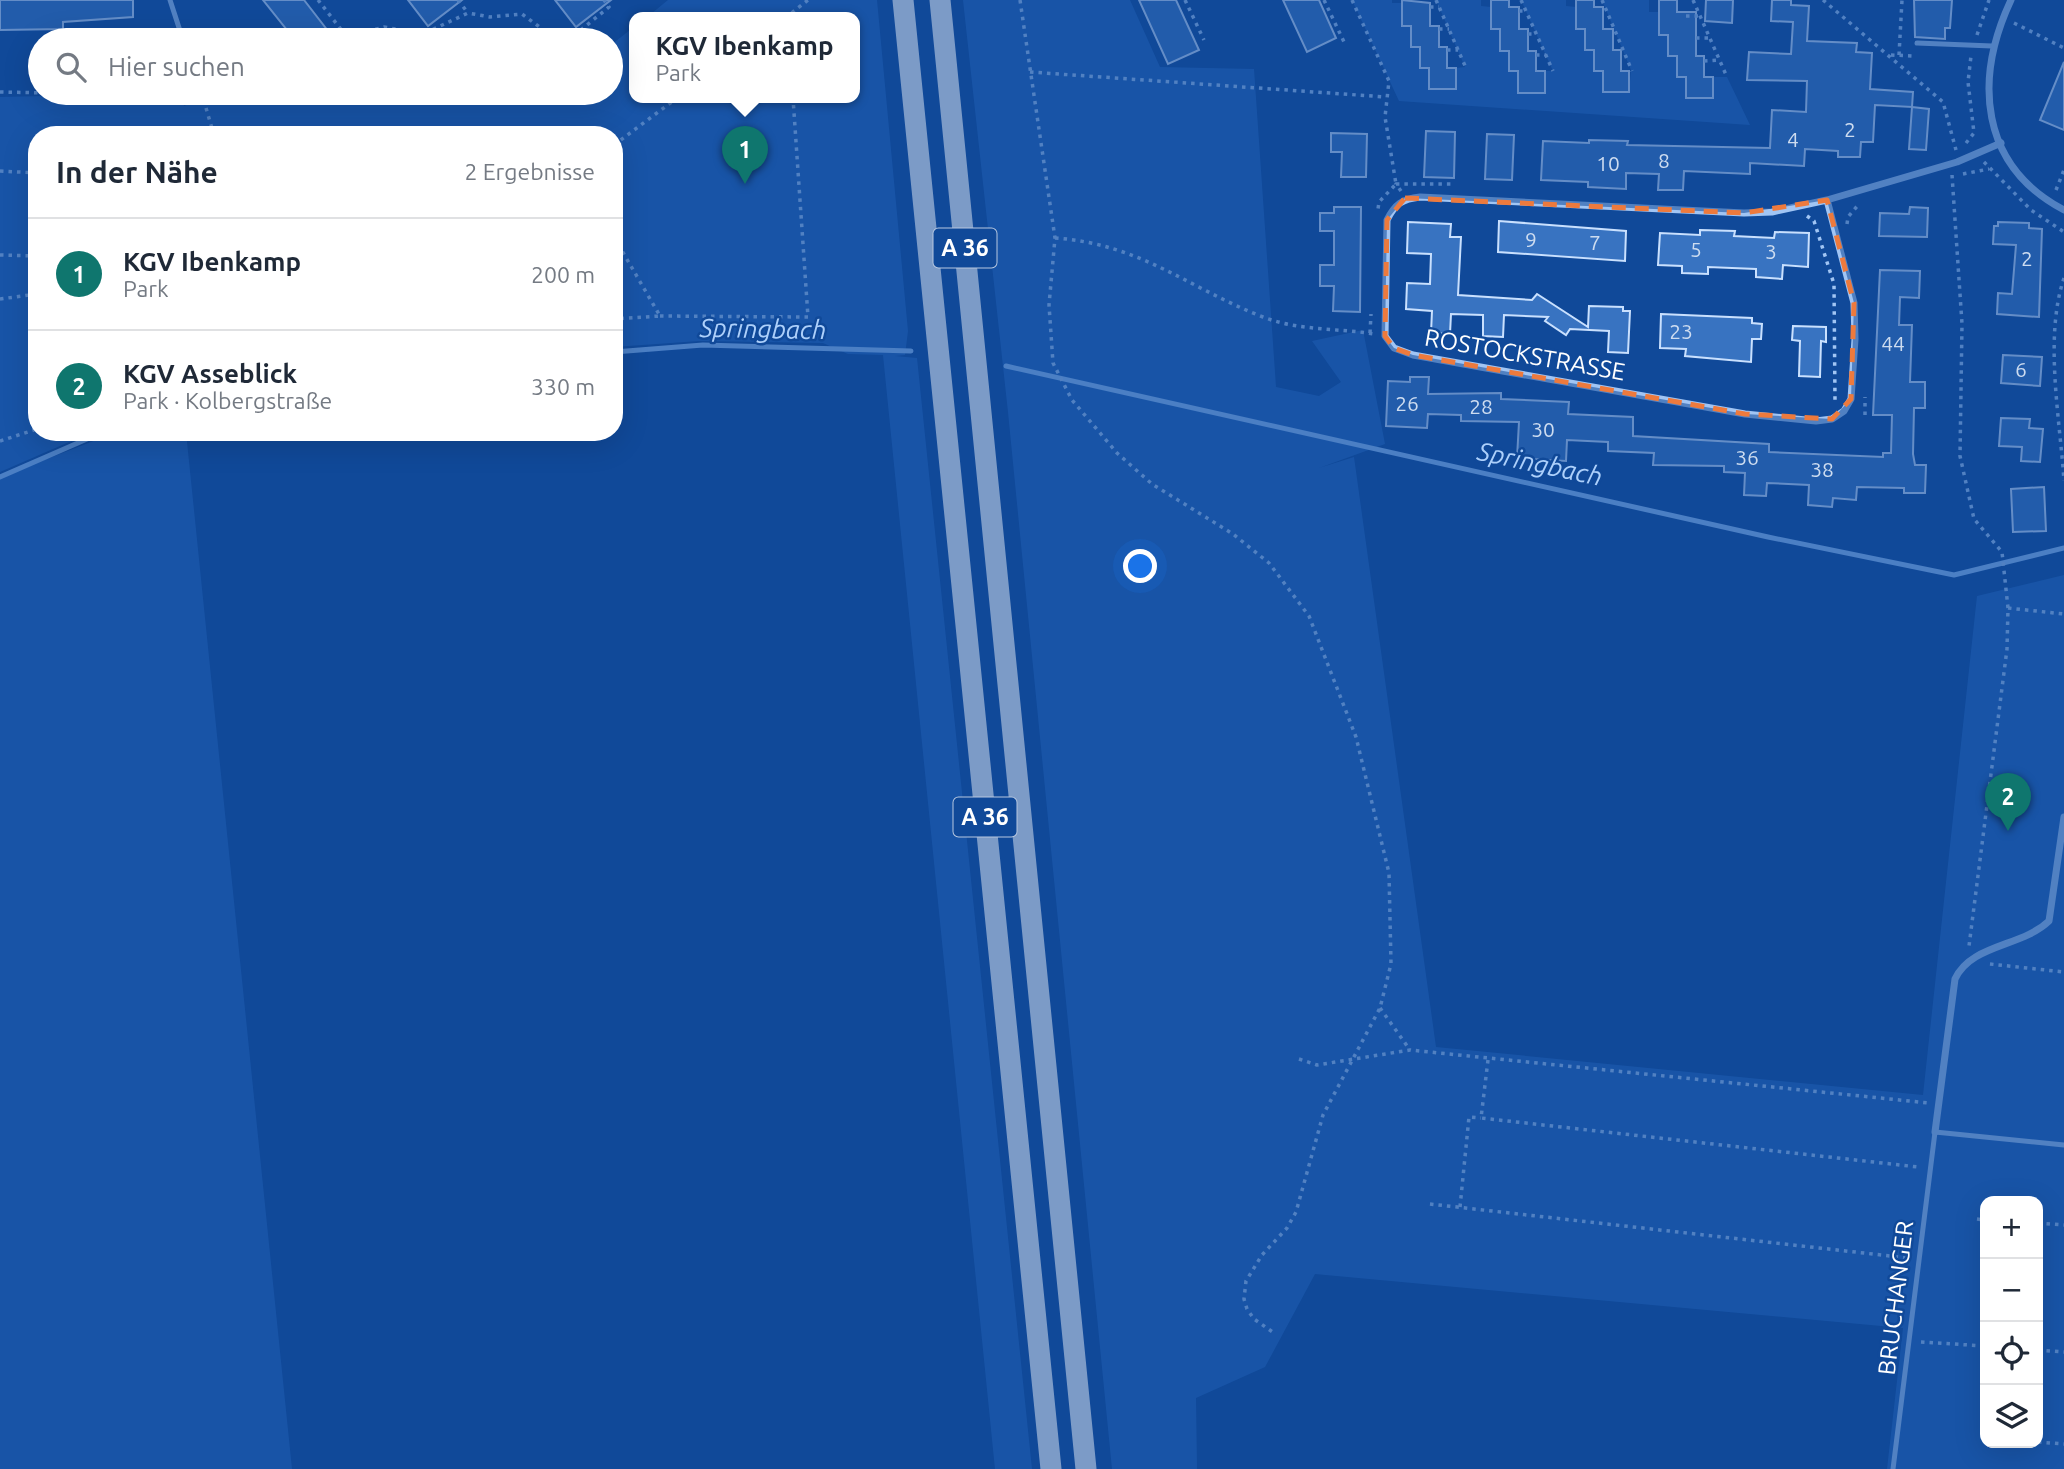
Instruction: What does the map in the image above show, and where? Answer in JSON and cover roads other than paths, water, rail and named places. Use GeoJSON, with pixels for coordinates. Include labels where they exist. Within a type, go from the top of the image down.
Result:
{"type":"FeatureCollection","features":[{"type":"Feature","properties":{"kind":"highway","name":"A 36"},"geometry":{"type":"LineString","coordinates":[[903,0],[1051,1469]]}},
{"type":"Feature","properties":{"kind":"highway","name":"A 36"},"geometry":{"type":"LineString","coordinates":[[941,4],[1086,1469]]}},
{"type":"Feature","properties":{"kind":"street"},"geometry":{"type":"LineString","coordinates":[[2011,0],[1992,46],[1988,70],[1988,106],[2001,143],[2023,178],[2064,210]]}},
{"type":"Feature","properties":{"kind":"street","name":"ROSTOCKSTRASSE"},"geometry":{"type":"LineString","coordinates":[[1827,200],[1851,289],[1855,339],[1851,399],[1844,411],[1832,419],[1816,421],[1745,414],[1413,355],[1394,348],[1385,336],[1387,220],[1394,208],[1405,198],[1772,212],[1827,200],[1957,162],[2001,143]]}},
{"type":"Feature","properties":{"kind":"street"},"geometry":{"type":"LineString","coordinates":[[1935,1132],[1955,979],[1967,962],[2014,942],[2049,921],[2064,817]]}},
{"type":"Feature","properties":{"kind":"lane"},"geometry":{"type":"LineString","coordinates":[[170,0],[179,28]]}},
{"type":"Feature","properties":{"kind":"lane"},"geometry":{"type":"LineString","coordinates":[[1917,43],[1992,46]]}},
{"type":"Feature","properties":{"kind":"lane"},"geometry":{"type":"LineString","coordinates":[[1935,1132],[2064,1145]]}},
{"type":"Feature","properties":{"kind":"lane","name":"BRUCHANGER"},"geometry":{"type":"LineString","coordinates":[[1893,1469],[1917,1259],[1935,1132]]}},
{"type":"Feature","properties":{"kind":"waterway","name":"Springbach"},"geometry":{"type":"LineString","coordinates":[[623,351],[703,345],[911,351]]}},
{"type":"Feature","properties":{"kind":"waterway","name":"Springbach"},"geometry":{"type":"LineString","coordinates":[[1006,366],[1768,537],[1954,575],[2064,548]]}},
{"type":"Feature","properties":{"kind":"waterway","name":"Springbach"},"geometry":{"type":"LineString","coordinates":[[0,477],[82,441]]}},
{"type":"Feature","properties":{"kind":"place","name":"KGV Ibenkamp"},"geometry":{"type":"Point","coordinates":[745,184]}},
{"type":"Feature","properties":{"kind":"place","name":"KGV Asseblick"},"geometry":{"type":"Point","coordinates":[2008,831]}}]}
